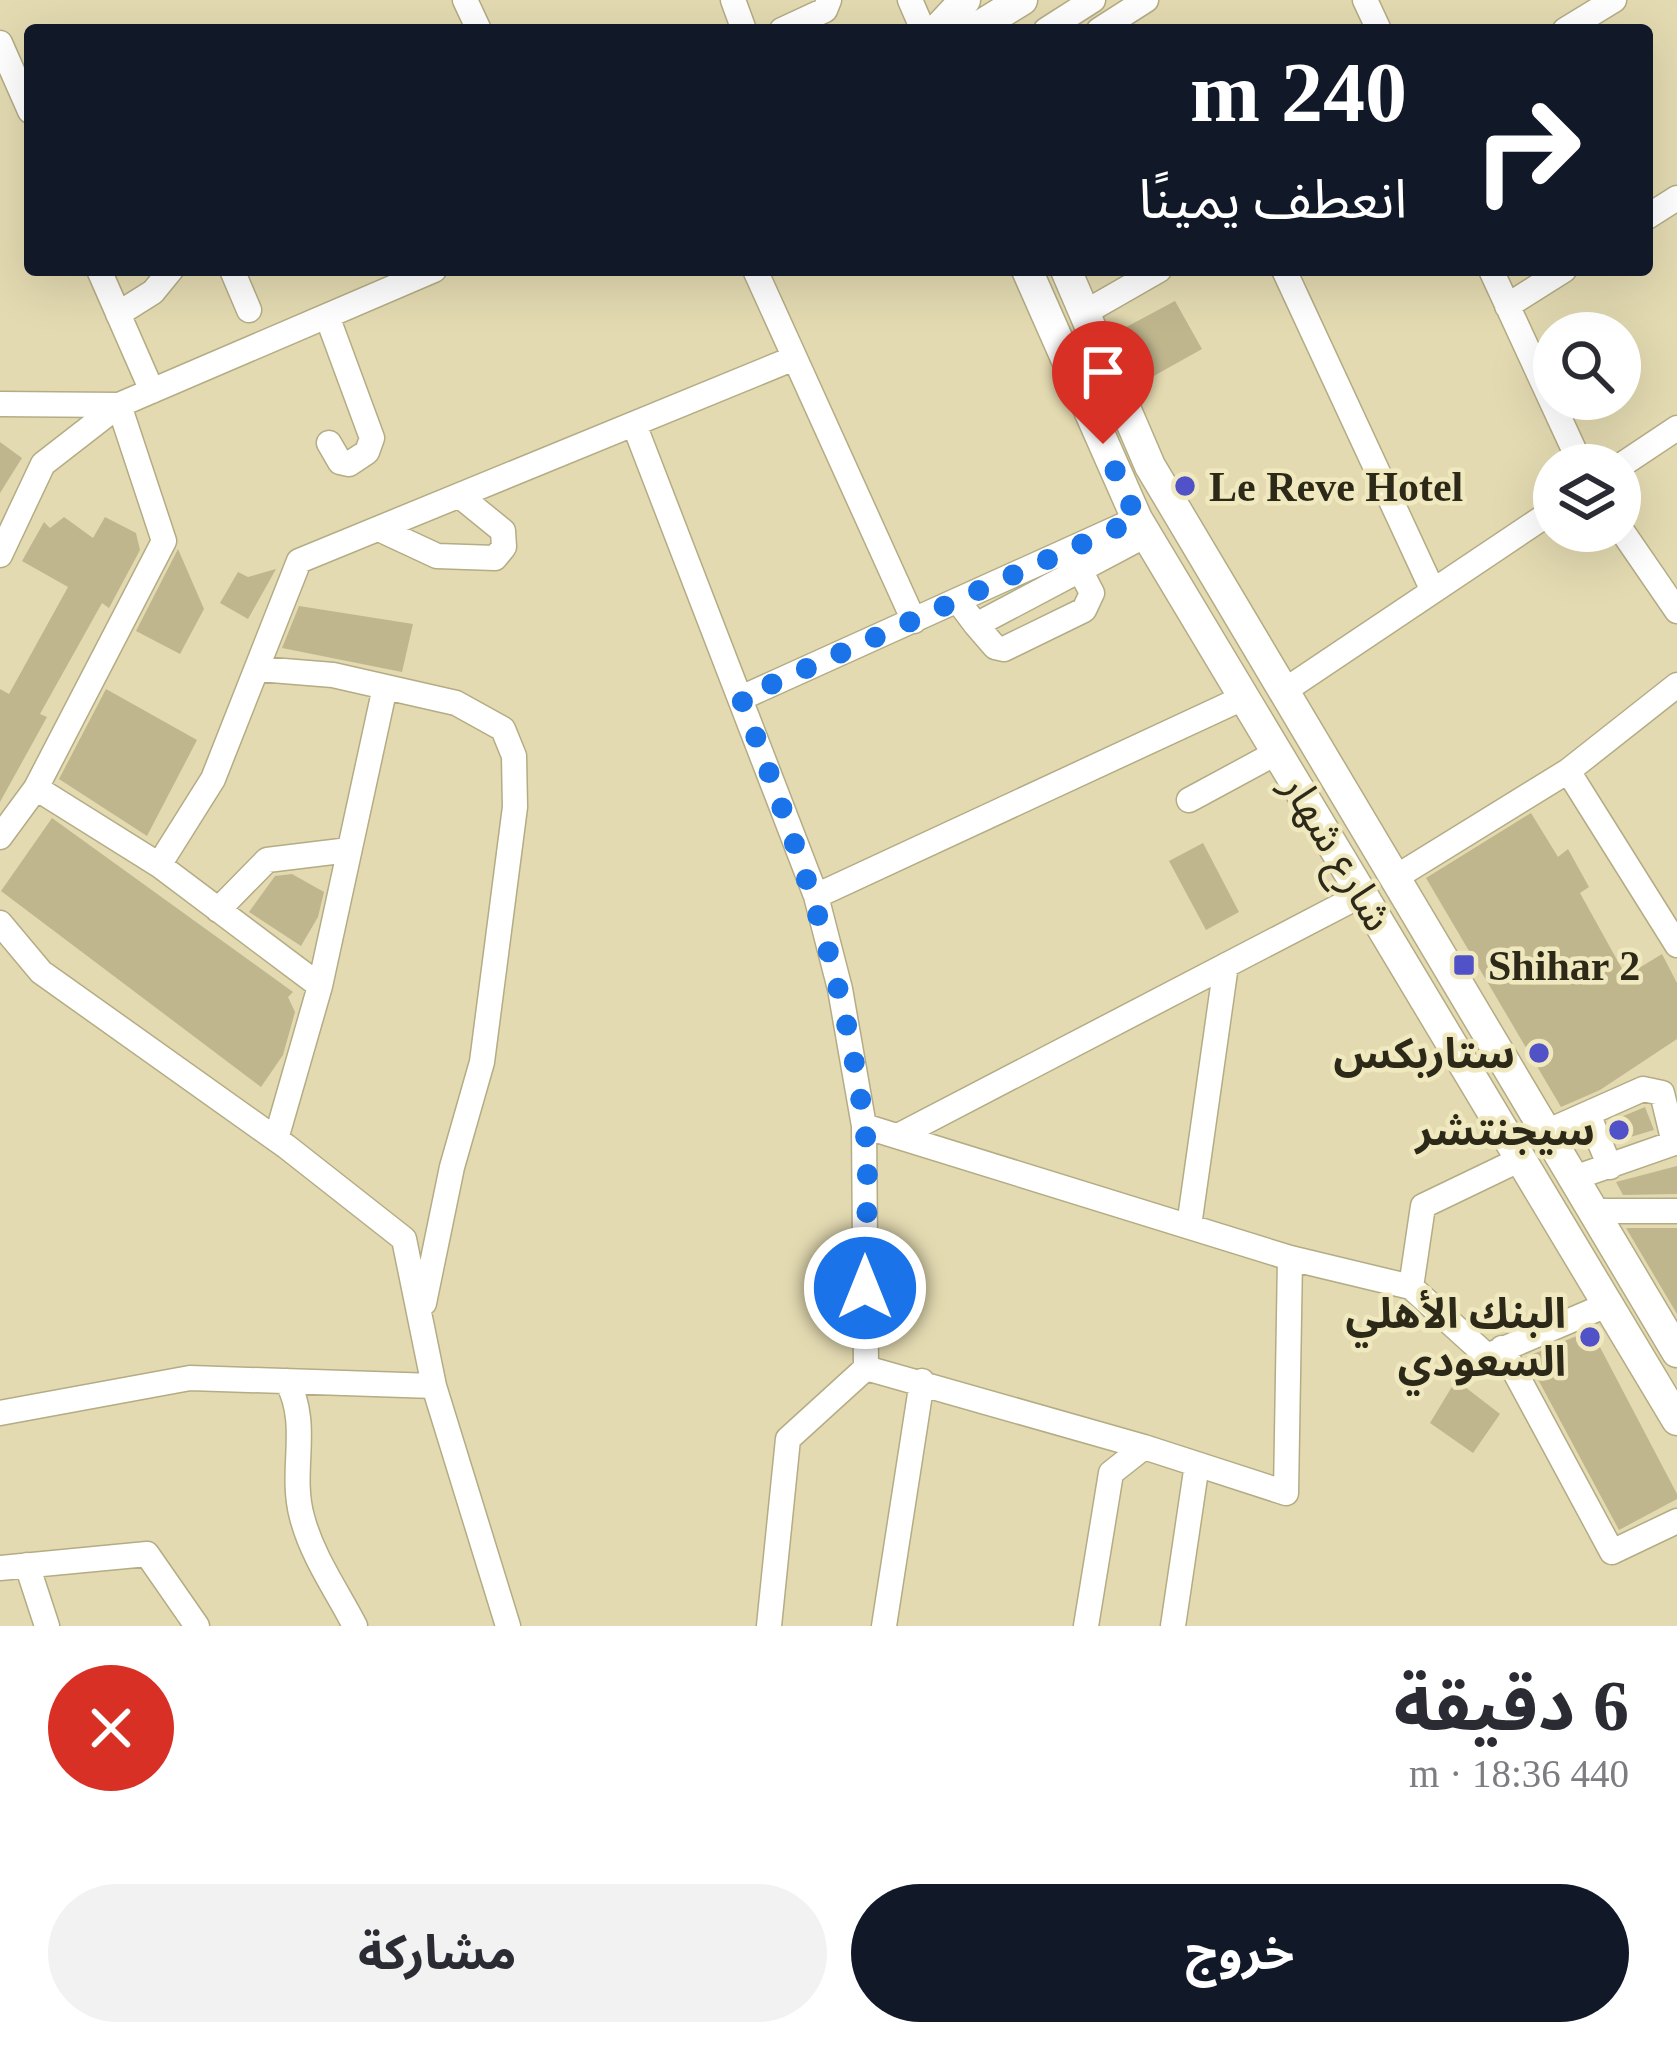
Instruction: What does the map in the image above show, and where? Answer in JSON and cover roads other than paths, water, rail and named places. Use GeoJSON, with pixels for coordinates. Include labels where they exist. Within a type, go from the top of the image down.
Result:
{"type":"FeatureCollection","features":[{"type":"Feature","properties":{"kind":"main road"},"geometry":{"type":"LineString","coordinates":[[949,19],[1016,11]]}},
{"type":"Feature","properties":{"kind":"main road","name":"شارع شهار"},"geometry":{"type":"LineString","coordinates":[[1030,276],[1142,527],[1677,1420]]}},
{"type":"Feature","properties":{"kind":"main road","name":"شارع شهار"},"geometry":{"type":"LineString","coordinates":[[1068,276],[1150,466],[1677,1352]]}},
{"type":"Feature","properties":{"kind":"street"},"geometry":{"type":"LineString","coordinates":[[795,24],[825,10],[829,0]]}},
{"type":"Feature","properties":{"kind":"street"},"geometry":{"type":"LineString","coordinates":[[910,0],[949,19]]}},
{"type":"Feature","properties":{"kind":"street"},"geometry":{"type":"LineString","coordinates":[[1055,24],[1093,0]]}},
{"type":"Feature","properties":{"kind":"street"},"geometry":{"type":"LineString","coordinates":[[1109,24],[1146,0]]}},
{"type":"Feature","properties":{"kind":"street"},"geometry":{"type":"LineString","coordinates":[[1576,16],[1614,0]]}},
{"type":"Feature","properties":{"kind":"street"},"geometry":{"type":"LineString","coordinates":[[0,43],[24,98]]}},
{"type":"Feature","properties":{"kind":"street"},"geometry":{"type":"LineString","coordinates":[[102,276],[152,391]]}},
{"type":"Feature","properties":{"kind":"street"},"geometry":{"type":"LineString","coordinates":[[118,314],[145,299],[166,276]]}},
{"type":"Feature","properties":{"kind":"street"},"geometry":{"type":"LineString","coordinates":[[235,276],[249,310]]}},
{"type":"Feature","properties":{"kind":"street"},"geometry":{"type":"LineString","coordinates":[[0,555],[44,464],[119,405],[420,276]]}},
{"type":"Feature","properties":{"kind":"street"},"geometry":{"type":"LineString","coordinates":[[757,276],[914,621]]}},
{"type":"Feature","properties":{"kind":"street"},"geometry":{"type":"LineString","coordinates":[[1084,314],[1149,276]]}},
{"type":"Feature","properties":{"kind":"street"},"geometry":{"type":"LineString","coordinates":[[1287,276],[1433,591]]}},
{"type":"Feature","properties":{"kind":"street"},"geometry":{"type":"LineString","coordinates":[[1494,276],[1571,444]]}},
{"type":"Feature","properties":{"kind":"street"},"geometry":{"type":"LineString","coordinates":[[1508,306],[1555,276]]}},
{"type":"Feature","properties":{"kind":"street"},"geometry":{"type":"LineString","coordinates":[[327,316],[372,437],[367,452],[349,464],[340,462],[329,443]]}},
{"type":"Feature","properties":{"kind":"street"},"geometry":{"type":"LineString","coordinates":[[159,865],[213,779],[299,561],[792,359]]}},
{"type":"Feature","properties":{"kind":"street"},"geometry":{"type":"LineString","coordinates":[[0,404],[119,405]]}},
{"type":"Feature","properties":{"kind":"street"},"geometry":{"type":"LineString","coordinates":[[0,837],[36,788],[164,542],[119,405]]}},
{"type":"Feature","properties":{"kind":"street"},"geometry":{"type":"LineString","coordinates":[[634,424],[816,896],[840,989],[864,1126],[866,1368],[788,1438],[769,1626]]}},
{"type":"Feature","properties":{"kind":"street"},"geometry":{"type":"LineString","coordinates":[[1641,452],[1677,428]]}},
{"type":"Feature","properties":{"kind":"street"},"geometry":{"type":"LineString","coordinates":[[379,530],[437,556],[495,558],[504,547],[503,531],[460,496]]}},
{"type":"Feature","properties":{"kind":"street"},"geometry":{"type":"LineString","coordinates":[[1284,691],[1533,524]]}},
{"type":"Feature","properties":{"kind":"street"},"geometry":{"type":"LineString","coordinates":[[976,625],[1080,569],[1142,527]]}},
{"type":"Feature","properties":{"kind":"street"},"geometry":{"type":"LineString","coordinates":[[741,698],[958,601],[1142,527]]}},
{"type":"Feature","properties":{"kind":"street"},"geometry":{"type":"LineString","coordinates":[[1636,552],[1677,611]]}},
{"type":"Feature","properties":{"kind":"street"},"geometry":{"type":"LineString","coordinates":[[958,601],[995,647],[1004,650],[1084,610],[1091,593],[1080,569]]}},
{"type":"Feature","properties":{"kind":"street"},"geometry":{"type":"LineString","coordinates":[[260,669],[385,687],[456,703],[503,729],[514,756],[515,807],[482,1062],[448,1180],[422,1311]]}},
{"type":"Feature","properties":{"kind":"street"},"geometry":{"type":"LineString","coordinates":[[1393,879],[1568,771],[1677,685]]}},
{"type":"Feature","properties":{"kind":"street"},"geometry":{"type":"LineString","coordinates":[[276,1139],[320,986],[385,687]]}},
{"type":"Feature","properties":{"kind":"street"},"geometry":{"type":"LineString","coordinates":[[816,896],[1245,697]]}},
{"type":"Feature","properties":{"kind":"street"},"geometry":{"type":"LineString","coordinates":[[1190,800],[1278,752]]}},
{"type":"Feature","properties":{"kind":"street"},"geometry":{"type":"LineString","coordinates":[[1568,771],[1677,944]]}},
{"type":"Feature","properties":{"kind":"street"},"geometry":{"type":"LineString","coordinates":[[36,788],[159,865],[320,986]]}},
{"type":"Feature","properties":{"kind":"street"},"geometry":{"type":"LineString","coordinates":[[218,910],[267,860],[349,850]]}},
{"type":"Feature","properties":{"kind":"street"},"geometry":{"type":"LineString","coordinates":[[900,1135],[1363,894]]}},
{"type":"Feature","properties":{"kind":"street"},"geometry":{"type":"LineString","coordinates":[[0,923],[41,972],[276,1139],[404,1239],[434,1386],[508,1626]]}},
{"type":"Feature","properties":{"kind":"street"},"geometry":{"type":"LineString","coordinates":[[1189,1226],[1226,965]]}},
{"type":"Feature","properties":{"kind":"street"},"geometry":{"type":"LineString","coordinates":[[1546,1132],[1642,1089],[1662,1093],[1674,1143],[1574,1178]]}},
{"type":"Feature","properties":{"kind":"street"},"geometry":{"type":"LineString","coordinates":[[1588,1114],[1610,1167]]}},
{"type":"Feature","properties":{"kind":"street"},"geometry":{"type":"LineString","coordinates":[[864,1126],[1290,1258],[1411,1287],[1487,1355],[1609,1304]]}},
{"type":"Feature","properties":{"kind":"street"},"geometry":{"type":"LineString","coordinates":[[1411,1287],[1423,1206],[1523,1159]]}},
{"type":"Feature","properties":{"kind":"street"},"geometry":{"type":"LineString","coordinates":[[1593,1210],[1677,1211]]}},
{"type":"Feature","properties":{"kind":"street"},"geometry":{"type":"LineString","coordinates":[[866,1368],[1286,1493],[1290,1258]]}},
{"type":"Feature","properties":{"kind":"street"},"geometry":{"type":"LineString","coordinates":[[1502,1348],[1612,1552],[1677,1521]]}},
{"type":"Feature","properties":{"kind":"street"},"geometry":{"type":"LineString","coordinates":[[0,1413],[190,1378],[434,1386]]}},
{"type":"Feature","properties":{"kind":"street"},"geometry":{"type":"LineString","coordinates":[[287,1381],[302,1421],[297,1489],[302,1517],[355,1626]]}},
{"type":"Feature","properties":{"kind":"street"},"geometry":{"type":"LineString","coordinates":[[884,1626],[922,1381]]}},
{"type":"Feature","properties":{"kind":"street"},"geometry":{"type":"LineString","coordinates":[[1086,1626],[1111,1473],[1144,1447]]}},
{"type":"Feature","properties":{"kind":"street"},"geometry":{"type":"LineString","coordinates":[[1173,1626],[1197,1464]]}},
{"type":"Feature","properties":{"kind":"street"},"geometry":{"type":"LineString","coordinates":[[0,1568],[148,1554],[197,1626]]}},
{"type":"Feature","properties":{"kind":"street"},"geometry":{"type":"LineString","coordinates":[[27,1565],[47,1626]]}},
{"type":"Feature","properties":{"kind":"place","name":"Le Reve Hotel"},"geometry":{"type":"Point","coordinates":[1185,486]}},
{"type":"Feature","properties":{"kind":"place","name":"Shihar 2"},"geometry":{"type":"Point","coordinates":[1464,965]}},
{"type":"Feature","properties":{"kind":"place","name":"ستاربكس"},"geometry":{"type":"Point","coordinates":[1539,1053]}},
{"type":"Feature","properties":{"kind":"place","name":"سيجنتشر"},"geometry":{"type":"Point","coordinates":[1619,1130]}},
{"type":"Feature","properties":{"kind":"place","name":"البنك الأهلي السعودي"},"geometry":{"type":"Point","coordinates":[1590,1337]}}]}
